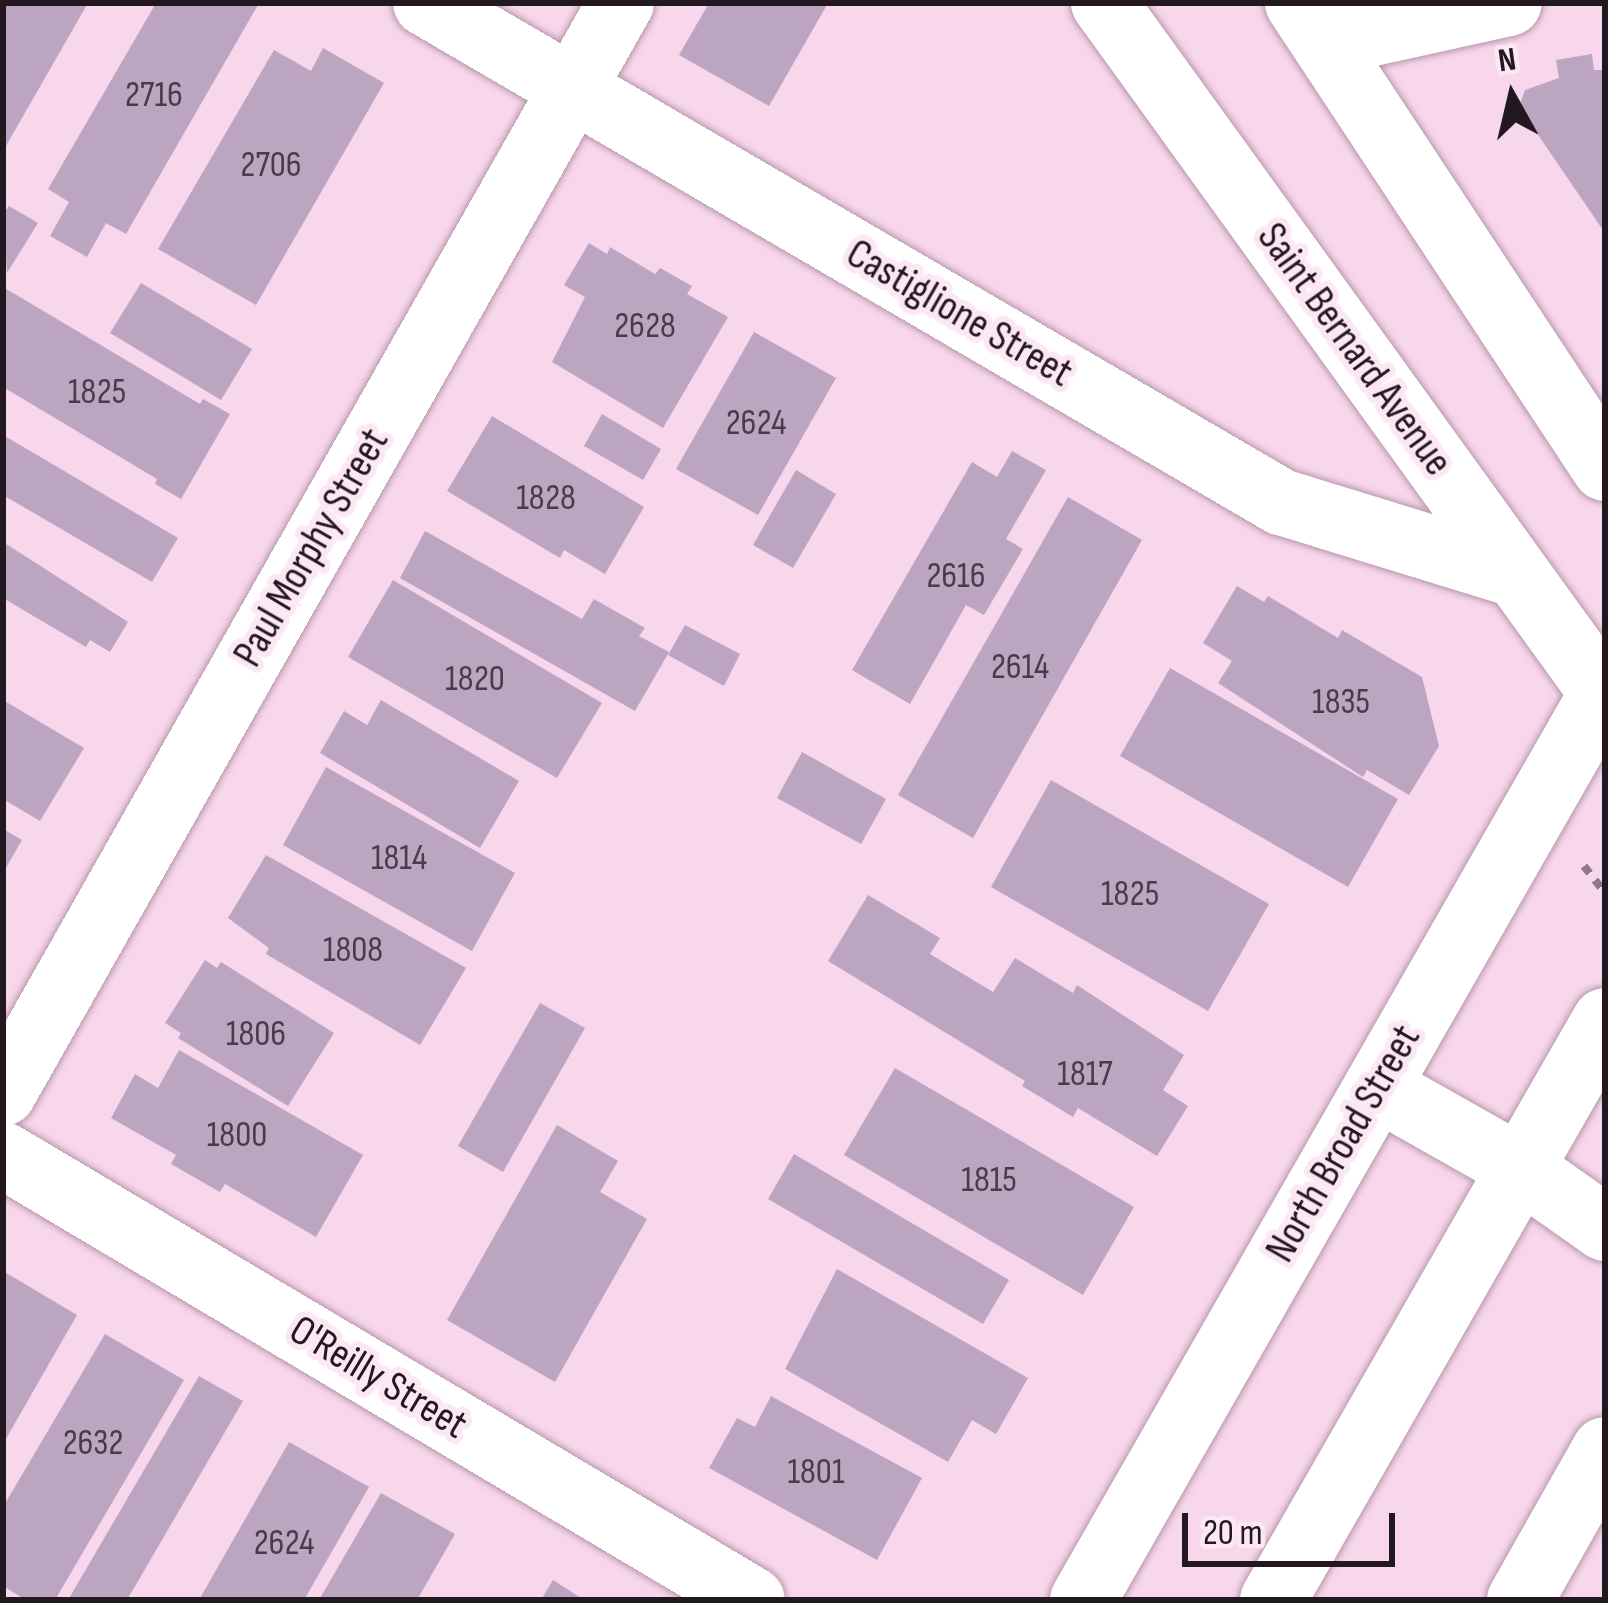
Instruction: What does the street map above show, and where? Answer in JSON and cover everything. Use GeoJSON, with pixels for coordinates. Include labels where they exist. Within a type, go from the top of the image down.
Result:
{"type":"FeatureCollection","features":[{"type":"Feature","properties":{"kind":"street","name":"Castiglione Street"},"geometry":{"type":"LineString","coordinates":[[426,3],[1281,502],[1515,574]]}},
{"type":"Feature","properties":{"kind":"street","name":"Paul Morphy Street"},"geometry":{"type":"LineString","coordinates":[[3,1093],[621,3]]}},
{"type":"Feature","properties":{"kind":"street","name":"Saint Bernard Avenue"},"geometry":{"type":"LineString","coordinates":[[1104,3],[1604,692]]}},
{"type":"Feature","properties":{"kind":"street"},"geometry":{"type":"LineString","coordinates":[[1509,3],[1312,23],[1605,468]]}},
{"type":"Feature","properties":{"kind":"street","name":"North Broad Street"},"geometry":{"type":"LineString","coordinates":[[1083,1600],[1604,692]]}},
{"type":"Feature","properties":{"kind":"street"},"geometry":{"type":"LineString","coordinates":[[1273,1600],[1605,1021]]}},
{"type":"Feature","properties":{"kind":"street"},"geometry":{"type":"LineString","coordinates":[[1377,1087],[1520,1168],[1605,1228]]}},
{"type":"Feature","properties":{"kind":"street","name":"O'Reilly Street"},"geometry":{"type":"LineString","coordinates":[[3,1155],[752,1600]]}},
{"type":"Feature","properties":{"kind":"street"},"geometry":{"type":"LineString","coordinates":[[1520,1600],[1605,1450]]}},
{"type":"Feature","properties":{"kind":"building"},"geometry":{"type":"Polygon","coordinates":[[[3,3],[88,3],[3,151],[3,3]]]}},
{"type":"Feature","properties":{"kind":"building"},"geometry":{"type":"Polygon","coordinates":[[[156,3],[259,3],[126,234],[106,223],[87,257],[50,236],[69,202],[48,189],[156,3]]]}},
{"type":"Feature","properties":{"kind":"building"},"geometry":{"type":"Polygon","coordinates":[[[709,3],[828,3],[769,106],[679,55],[709,3]]]}},
{"type":"Feature","properties":{"kind":"building"},"geometry":{"type":"Polygon","coordinates":[[[323,48],[384,83],[256,305],[158,249],[274,50],[311,71],[323,48]]]}},
{"type":"Feature","properties":{"kind":"building"},"geometry":{"type":"Polygon","coordinates":[[[1592,54],[1594,70],[1605,70],[1605,233],[1519,107],[1525,90],[1559,78],[1556,60],[1592,54]]]}},
{"type":"Feature","properties":{"kind":"building"},"geometry":{"type":"Polygon","coordinates":[[[9,206],[38,223],[7,273],[3,215],[9,206]]]}},
{"type":"Feature","properties":{"kind":"building"},"geometry":{"type":"Polygon","coordinates":[[[589,243],[607,254],[610,247],[655,274],[660,268],[692,286],[687,294],[728,317],[663,428],[552,362],[585,297],[564,285],[589,243]]]}},
{"type":"Feature","properties":{"kind":"building"},"geometry":{"type":"Polygon","coordinates":[[[141,283],[252,349],[221,400],[110,333],[141,283]]]}},
{"type":"Feature","properties":{"kind":"building"},"geometry":{"type":"Polygon","coordinates":[[[3,287],[200,404],[203,399],[230,414],[181,499],[155,484],[157,479],[3,387],[3,287]]]}},
{"type":"Feature","properties":{"kind":"building"},"geometry":{"type":"Polygon","coordinates":[[[754,332],[836,378],[758,515],[676,469],[754,332]]]}},
{"type":"Feature","properties":{"kind":"building"},"geometry":{"type":"Polygon","coordinates":[[[602,414],[661,449],[643,480],[584,446],[602,414]]]}},
{"type":"Feature","properties":{"kind":"building"},"geometry":{"type":"Polygon","coordinates":[[[492,416],[644,507],[605,574],[564,550],[560,558],[447,491],[492,416]]]}},
{"type":"Feature","properties":{"kind":"building"},"geometry":{"type":"Polygon","coordinates":[[[3,435],[178,538],[152,582],[3,495],[3,435]]]}},
{"type":"Feature","properties":{"kind":"building"},"geometry":{"type":"Polygon","coordinates":[[[1012,451],[1046,470],[1006,539],[1023,549],[984,615],[966,605],[910,704],[852,670],[972,462],[997,477],[1012,451]]]}},
{"type":"Feature","properties":{"kind":"building"},"geometry":{"type":"Polygon","coordinates":[[[796,470],[836,494],[793,568],[753,545],[796,470]]]}},
{"type":"Feature","properties":{"kind":"building"},"geometry":{"type":"Polygon","coordinates":[[[1068,497],[1142,540],[973,838],[898,795],[1068,497]]]}},
{"type":"Feature","properties":{"kind":"building"},"geometry":{"type":"Polygon","coordinates":[[[425,531],[582,619],[594,599],[645,628],[639,636],[669,652],[635,711],[400,578],[425,531]]]}},
{"type":"Feature","properties":{"kind":"building"},"geometry":{"type":"Polygon","coordinates":[[[3,542],[128,622],[110,652],[90,640],[86,647],[3,598],[3,542]]]}},
{"type":"Feature","properties":{"kind":"building"},"geometry":{"type":"Polygon","coordinates":[[[393,580],[602,703],[557,778],[348,657],[393,580]]]}},
{"type":"Feature","properties":{"kind":"building"},"geometry":{"type":"Polygon","coordinates":[[[1237,586],[1264,602],[1268,596],[1338,638],[1342,630],[1422,677],[1439,746],[1409,795],[1367,770],[1363,777],[1218,683],[1232,661],[1203,643],[1237,586]]]}},
{"type":"Feature","properties":{"kind":"building"},"geometry":{"type":"Polygon","coordinates":[[[685,625],[740,654],[724,686],[668,655],[685,625]]]}},
{"type":"Feature","properties":{"kind":"building"},"geometry":{"type":"Polygon","coordinates":[[[1170,668],[1398,799],[1348,887],[1120,756],[1170,668]]]}},
{"type":"Feature","properties":{"kind":"building"},"geometry":{"type":"Polygon","coordinates":[[[3,700],[84,748],[40,821],[3,799],[3,700]]]}},
{"type":"Feature","properties":{"kind":"building"},"geometry":{"type":"Polygon","coordinates":[[[381,700],[519,781],[480,848],[320,753],[344,711],[367,725],[381,700]]]}},
{"type":"Feature","properties":{"kind":"building"},"geometry":{"type":"Polygon","coordinates":[[[802,752],[886,799],[861,844],[777,798],[802,752]]]}},
{"type":"Feature","properties":{"kind":"building"},"geometry":{"type":"Polygon","coordinates":[[[326,767],[515,873],[472,951],[283,845],[326,767]]]}},
{"type":"Feature","properties":{"kind":"building"},"geometry":{"type":"Polygon","coordinates":[[[1051,780],[1269,904],[1208,1011],[991,887],[1051,780]]]}},
{"type":"Feature","properties":{"kind":"building"},"geometry":{"type":"Polygon","coordinates":[[[3,829],[22,840],[3,873],[3,829]]]}},
{"type":"Feature","properties":{"kind":"building"},"geometry":{"type":"Polygon","coordinates":[[[266,855],[466,968],[420,1045],[266,954],[269,948],[228,918],[266,855]]]}},
{"type":"Feature","properties":{"kind":"building"},"geometry":{"type":"Polygon","coordinates":[[[868,895],[940,938],[930,954],[993,992],[1015,958],[1073,993],[1077,985],[1184,1055],[1163,1090],[1188,1106],[1157,1156],[1078,1108],[1073,1117],[1022,1086],[1025,1081],[828,961],[868,895]]]}},
{"type":"Feature","properties":{"kind":"building"},"geometry":{"type":"Polygon","coordinates":[[[205,960],[217,968],[221,962],[334,1033],[288,1106],[178,1038],[181,1033],[165,1023],[205,960]]]}},
{"type":"Feature","properties":{"kind":"building"},"geometry":{"type":"Polygon","coordinates":[[[540,1003],[585,1028],[503,1172],[458,1146],[540,1003]]]}},
{"type":"Feature","properties":{"kind":"building"},"geometry":{"type":"Polygon","coordinates":[[[179,1050],[363,1155],[316,1237],[225,1184],[220,1192],[171,1164],[176,1155],[111,1118],[135,1074],[158,1088],[179,1050]]]}},
{"type":"Feature","properties":{"kind":"building"},"geometry":{"type":"Polygon","coordinates":[[[895,1068],[1134,1207],[1083,1295],[844,1155],[895,1068]]]}},
{"type":"Feature","properties":{"kind":"building"},"geometry":{"type":"Polygon","coordinates":[[[557,1125],[618,1161],[600,1192],[647,1219],[555,1382],[447,1320],[557,1125]]]}},
{"type":"Feature","properties":{"kind":"building"},"geometry":{"type":"Polygon","coordinates":[[[794,1154],[1009,1280],[983,1324],[768,1199],[794,1154]]]}},
{"type":"Feature","properties":{"kind":"building"},"geometry":{"type":"Polygon","coordinates":[[[837,1269],[1028,1378],[996,1434],[972,1420],[948,1462],[785,1369],[837,1269]]]}},
{"type":"Feature","properties":{"kind":"building"},"geometry":{"type":"Polygon","coordinates":[[[3,1271],[77,1315],[3,1444],[3,1271]]]}},
{"type":"Feature","properties":{"kind":"building"},"geometry":{"type":"Polygon","coordinates":[[[105,1334],[184,1380],[55,1600],[26,1600],[3,1586],[3,1507],[105,1334]]]}},
{"type":"Feature","properties":{"kind":"building"},"geometry":{"type":"Polygon","coordinates":[[[199,1376],[243,1401],[127,1600],[68,1600],[199,1376]]]}},
{"type":"Feature","properties":{"kind":"building"},"geometry":{"type":"Polygon","coordinates":[[[771,1396],[922,1478],[877,1560],[709,1468],[737,1418],[755,1427],[771,1396]]]}},
{"type":"Feature","properties":{"kind":"building"},"geometry":{"type":"Polygon","coordinates":[[[289,1442],[369,1487],[304,1600],[199,1600],[289,1442]]]}},
{"type":"Feature","properties":{"kind":"building"},"geometry":{"type":"Polygon","coordinates":[[[381,1493],[455,1534],[417,1600],[319,1600],[381,1493]]]}},
{"type":"Feature","properties":{"kind":"building"},"geometry":{"type":"Polygon","coordinates":[[[553,1580],[584,1600],[541,1600],[553,1580]]]}}]}
